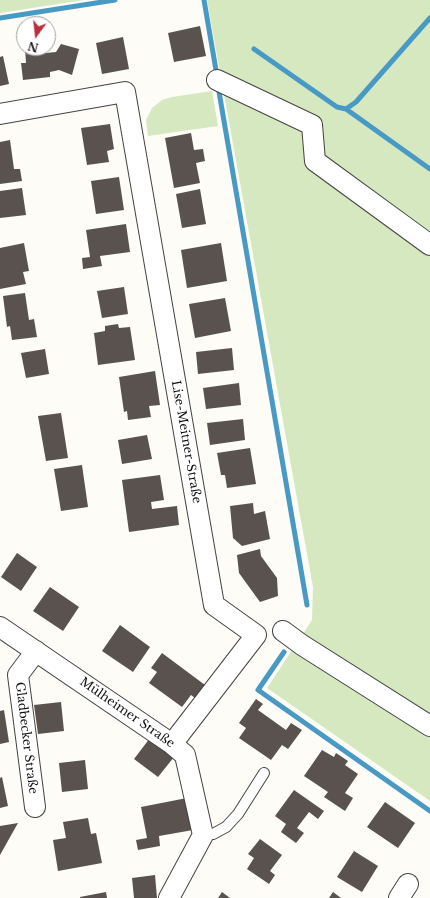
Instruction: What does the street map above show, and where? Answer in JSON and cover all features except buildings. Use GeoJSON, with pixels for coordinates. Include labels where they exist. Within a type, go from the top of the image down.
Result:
{"type":"FeatureCollection","features":[{"type":"Feature","properties":{"kind":"street"},"geometry":{"type":"LineString","coordinates":[[217,80],[312,124],[315,161],[430,245]]}},
{"type":"Feature","properties":{"kind":"street","name":"Lise-Meitner-Straße"},"geometry":{"type":"LineString","coordinates":[[0,114],[125,92],[214,605],[256,635]]}},
{"type":"Feature","properties":{"kind":"street","name":"Mülheimer Straße"},"geometry":{"type":"LineString","coordinates":[[0,627],[36,650],[172,744],[185,755],[203,835]]}},
{"type":"Feature","properties":{"kind":"street"},"geometry":{"type":"LineString","coordinates":[[172,744],[256,635],[288,630],[302,645],[430,726]]}},
{"type":"Feature","properties":{"kind":"street","name":"Gladbecker Straße"},"geometry":{"type":"LineString","coordinates":[[35,807],[18,675],[36,650]]}},
{"type":"Feature","properties":{"kind":"street"},"geometry":{"type":"LineString","coordinates":[[169,898],[203,835]]}},
{"type":"Feature","properties":{"kind":"lane"},"geometry":{"type":"LineString","coordinates":[[203,835],[213,834],[226,827],[238,814],[264,773]]}},
{"type":"Feature","properties":{"kind":"green space"},"geometry":{"type":"Polygon","coordinates":[[[0,0],[84,0],[0,13],[0,0]]]}},
{"type":"Feature","properties":{"kind":"green space"},"geometry":{"type":"Polygon","coordinates":[[[207,0],[430,0],[430,801],[267,688],[312,620],[313,587],[207,0]]]}},
{"type":"Feature","properties":{"kind":"green space"},"geometry":{"type":"Polygon","coordinates":[[[212,91],[218,126],[148,136],[146,120],[152,108],[162,100],[212,91]]]}},
{"type":"Feature","properties":{"kind":"waterway"},"geometry":{"type":"LineString","coordinates":[[0,18],[115,0]]}},
{"type":"Feature","properties":{"kind":"waterway"},"geometry":{"type":"LineString","coordinates":[[204,0],[217,76]]}},
{"type":"Feature","properties":{"kind":"waterway"},"geometry":{"type":"LineString","coordinates":[[254,49],[337,107],[346,109],[356,102],[430,18]]}},
{"type":"Feature","properties":{"kind":"waterway"},"geometry":{"type":"LineString","coordinates":[[218,86],[307,605]]}},
{"type":"Feature","properties":{"kind":"waterway"},"geometry":{"type":"LineString","coordinates":[[346,109],[430,169]]}},
{"type":"Feature","properties":{"kind":"waterway"},"geometry":{"type":"LineString","coordinates":[[284,652],[258,690],[430,811]]}}]}
